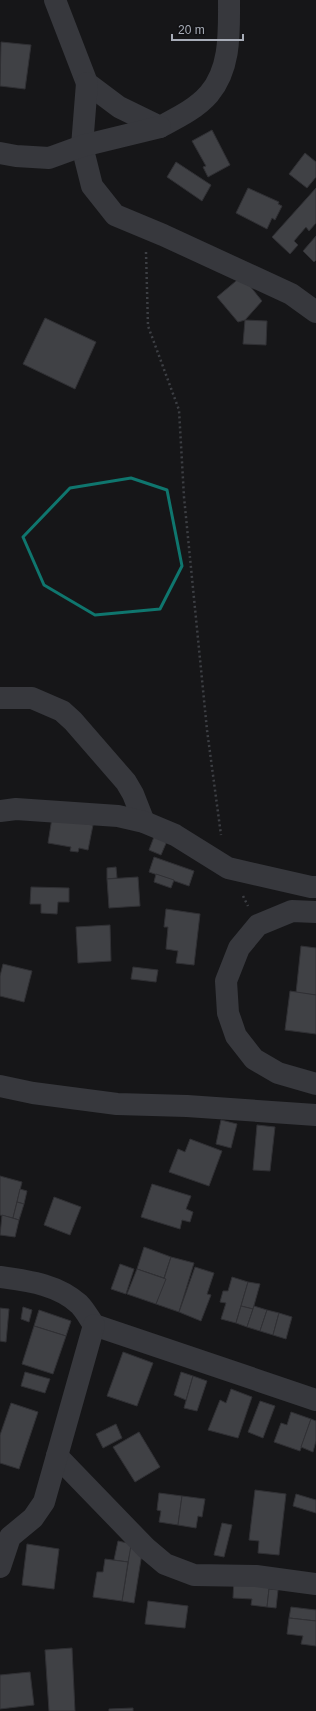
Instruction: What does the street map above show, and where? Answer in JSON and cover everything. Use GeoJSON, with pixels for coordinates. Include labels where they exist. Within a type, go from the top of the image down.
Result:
{"type":"FeatureCollection","features":[{"type":"Feature","properties":{"kind":"street"},"geometry":{"type":"LineString","coordinates":[[55,0],[70,42],[88,83],[119,107],[160,127]]}},
{"type":"Feature","properties":{"kind":"street"},"geometry":{"type":"LineString","coordinates":[[0,153],[16,156],[49,158],[82,146],[160,127],[188,111],[208,94],[222,72],[229,37],[229,0]]}},
{"type":"Feature","properties":{"kind":"street"},"geometry":{"type":"LineString","coordinates":[[88,83],[82,146],[92,186],[115,215],[291,294],[316,312]]}},
{"type":"Feature","properties":{"kind":"street"},"geometry":{"type":"LineString","coordinates":[[0,698],[32,698],[62,711],[73,721],[126,782],[133,794],[144,822]]}},
{"type":"Feature","properties":{"kind":"street"},"geometry":{"type":"LineString","coordinates":[[0,811],[16,809],[118,816],[144,822],[175,835],[228,868],[316,887]]}},
{"type":"Feature","properties":{"kind":"street"},"geometry":{"type":"LineString","coordinates":[[316,912],[292,911],[258,925],[239,948],[226,981],[228,1013],[236,1036],[254,1059],[278,1073],[316,1084]]}},
{"type":"Feature","properties":{"kind":"street"},"geometry":{"type":"LineString","coordinates":[[0,1086],[33,1093],[117,1104],[187,1106],[316,1115]]}},
{"type":"Feature","properties":{"kind":"street"},"geometry":{"type":"LineString","coordinates":[[0,1277],[40,1283],[60,1291],[79,1305],[94,1325],[316,1400]]}},
{"type":"Feature","properties":{"kind":"street"},"geometry":{"type":"LineString","coordinates":[[0,1567],[5,1536],[33,1518],[44,1502],[94,1325]]}},
{"type":"Feature","properties":{"kind":"street"},"geometry":{"type":"LineString","coordinates":[[56,1456],[146,1548],[165,1564],[194,1575],[256,1576],[316,1584]]}},
{"type":"Feature","properties":{"kind":"path"},"geometry":{"type":"LineString","coordinates":[[146,250],[148,326],[179,410],[184,497],[207,730],[223,849],[228,868],[258,925]]}},
{"type":"Feature","properties":{"kind":"highlighted area"},"geometry":{"type":"Polygon","coordinates":[[[131,478],[167,490],[182,566],[160,609],[95,615],[44,585],[23,537],[70,488],[131,478]]]}},
{"type":"Feature","properties":{"kind":"building"},"geometry":{"type":"Polygon","coordinates":[[[1,42],[31,45],[25,89],[0,86],[1,42]]]}},
{"type":"Feature","properties":{"kind":"building"},"geometry":{"type":"Polygon","coordinates":[[[212,130],[230,165],[208,177],[203,167],[206,166],[192,141],[212,130]]]}},
{"type":"Feature","properties":{"kind":"building"},"geometry":{"type":"Polygon","coordinates":[[[305,153],[316,162],[316,177],[307,188],[289,174],[305,153]]]}},
{"type":"Feature","properties":{"kind":"building"},"geometry":{"type":"Polygon","coordinates":[[[176,162],[211,185],[202,201],[167,177],[176,162]]]}},
{"type":"Feature","properties":{"kind":"building"},"geometry":{"type":"Polygon","coordinates":[[[248,188],[279,202],[278,204],[282,206],[275,220],[272,218],[267,229],[236,213],[248,188]]]}},
{"type":"Feature","properties":{"kind":"building"},"geometry":{"type":"Polygon","coordinates":[[[316,188],[316,223],[309,231],[306,227],[294,241],[298,245],[290,254],[272,237],[316,188]]]}},
{"type":"Feature","properties":{"kind":"building"},"geometry":{"type":"Polygon","coordinates":[[[316,236],[316,260],[314,262],[303,251],[316,236]]]}},
{"type":"Feature","properties":{"kind":"building"},"geometry":{"type":"Polygon","coordinates":[[[242,276],[262,301],[245,320],[238,322],[217,297],[242,276]]]}},
{"type":"Feature","properties":{"kind":"building"},"geometry":{"type":"Polygon","coordinates":[[[45,318],[96,342],[75,389],[23,364],[45,318]]]}},
{"type":"Feature","properties":{"kind":"building"},"geometry":{"type":"Polygon","coordinates":[[[245,320],[267,321],[266,345],[243,344],[245,320]]]}},
{"type":"Feature","properties":{"kind":"building"},"geometry":{"type":"Polygon","coordinates":[[[52,818],[93,825],[88,850],[79,848],[78,852],[70,851],[71,847],[48,843],[52,818]]]}},
{"type":"Feature","properties":{"kind":"building"},"geometry":{"type":"Polygon","coordinates":[[[157,829],[170,834],[161,855],[149,850],[157,829]]]}},
{"type":"Feature","properties":{"kind":"building"},"geometry":{"type":"Polygon","coordinates":[[[154,857],[194,871],[189,886],[149,872],[154,857]]]}},
{"type":"Feature","properties":{"kind":"building"},"geometry":{"type":"Polygon","coordinates":[[[116,867],[117,878],[107,879],[107,868],[116,867]]]}},
{"type":"Feature","properties":{"kind":"building"},"geometry":{"type":"Polygon","coordinates":[[[156,874],[174,880],[171,888],[154,882],[156,874]]]}},
{"type":"Feature","properties":{"kind":"building"},"geometry":{"type":"Polygon","coordinates":[[[138,877],[140,906],[109,908],[107,879],[138,877]]]}},
{"type":"Feature","properties":{"kind":"building"},"geometry":{"type":"Polygon","coordinates":[[[31,887],[69,888],[69,902],[58,902],[57,914],[41,913],[41,904],[30,904],[31,887]]]}},
{"type":"Feature","properties":{"kind":"building"},"geometry":{"type":"Polygon","coordinates":[[[166,909],[200,914],[194,965],[176,963],[178,951],[166,949],[168,927],[164,927],[166,909]]]}},
{"type":"Feature","properties":{"kind":"building"},"geometry":{"type":"Polygon","coordinates":[[[110,925],[111,961],[78,963],[76,927],[110,925]]]}},
{"type":"Feature","properties":{"kind":"building"},"geometry":{"type":"Polygon","coordinates":[[[301,946],[316,948],[316,995],[296,993],[301,946]]]}},
{"type":"Feature","properties":{"kind":"building"},"geometry":{"type":"Polygon","coordinates":[[[3,964],[32,971],[24,1002],[0,996],[0,976],[3,964]]]}},
{"type":"Feature","properties":{"kind":"building"},"geometry":{"type":"Polygon","coordinates":[[[133,967],[158,970],[156,982],[131,979],[133,967]]]}},
{"type":"Feature","properties":{"kind":"building"},"geometry":{"type":"Polygon","coordinates":[[[290,991],[316,995],[316,1034],[285,1030],[290,991]]]}},
{"type":"Feature","properties":{"kind":"building"},"geometry":{"type":"Polygon","coordinates":[[[221,1120],[237,1124],[231,1148],[216,1144],[221,1120]]]}},
{"type":"Feature","properties":{"kind":"building"},"geometry":{"type":"Polygon","coordinates":[[[257,1125],[275,1127],[270,1171],[253,1170],[257,1125]]]}},
{"type":"Feature","properties":{"kind":"building"},"geometry":{"type":"Polygon","coordinates":[[[190,1139],[222,1151],[209,1186],[169,1172],[178,1149],[185,1152],[190,1139]]]}},
{"type":"Feature","properties":{"kind":"building"},"geometry":{"type":"Polygon","coordinates":[[[0,1176],[22,1182],[13,1218],[0,1215],[0,1176]]]}},
{"type":"Feature","properties":{"kind":"building"},"geometry":{"type":"Polygon","coordinates":[[[152,1184],[191,1196],[186,1209],[193,1212],[190,1222],[182,1220],[180,1229],[141,1217],[152,1184]]]}},
{"type":"Feature","properties":{"kind":"building"},"geometry":{"type":"Polygon","coordinates":[[[20,1189],[27,1191],[24,1204],[17,1202],[20,1189]]]}},
{"type":"Feature","properties":{"kind":"building"},"geometry":{"type":"Polygon","coordinates":[[[54,1197],[81,1207],[70,1235],[44,1225],[54,1197]]]}},
{"type":"Feature","properties":{"kind":"building"},"geometry":{"type":"Polygon","coordinates":[[[17,1202],[24,1204],[19,1220],[13,1218],[17,1202]]]}},
{"type":"Feature","properties":{"kind":"building"},"geometry":{"type":"Polygon","coordinates":[[[2,1215],[19,1220],[15,1237],[0,1235],[2,1215]]]}},
{"type":"Feature","properties":{"kind":"building"},"geometry":{"type":"Polygon","coordinates":[[[144,1247],[171,1257],[164,1278],[137,1269],[144,1247]]]}},
{"type":"Feature","properties":{"kind":"building"},"geometry":{"type":"Polygon","coordinates":[[[171,1257],[194,1263],[179,1312],[156,1304],[171,1257]]]}},
{"type":"Feature","properties":{"kind":"building"},"geometry":{"type":"Polygon","coordinates":[[[120,1264],[134,1269],[126,1294],[111,1289],[120,1264]]]}},
{"type":"Feature","properties":{"kind":"building"},"geometry":{"type":"Polygon","coordinates":[[[195,1267],[214,1273],[207,1294],[211,1295],[201,1321],[179,1312],[195,1267]]]}},
{"type":"Feature","properties":{"kind":"building"},"geometry":{"type":"Polygon","coordinates":[[[137,1269],[166,1279],[156,1304],[127,1294],[137,1269]]]}},
{"type":"Feature","properties":{"kind":"building"},"geometry":{"type":"Polygon","coordinates":[[[232,1277],[248,1282],[236,1323],[221,1319],[226,1303],[220,1302],[223,1291],[228,1291],[232,1277]]]}},
{"type":"Feature","properties":{"kind":"building"},"geometry":{"type":"Polygon","coordinates":[[[248,1282],[260,1284],[253,1309],[241,1306],[248,1282]]]}},
{"type":"Feature","properties":{"kind":"building"},"geometry":{"type":"Polygon","coordinates":[[[241,1306],[253,1309],[247,1327],[236,1323],[241,1306]]]}},
{"type":"Feature","properties":{"kind":"building"},"geometry":{"type":"Polygon","coordinates":[[[254,1306],[267,1310],[260,1331],[247,1327],[254,1306]]]}},
{"type":"Feature","properties":{"kind":"building"},"geometry":{"type":"Polygon","coordinates":[[[23,1307],[32,1310],[29,1322],[21,1319],[23,1307]]]}},
{"type":"Feature","properties":{"kind":"building"},"geometry":{"type":"Polygon","coordinates":[[[0,1308],[9,1309],[6,1342],[0,1341],[0,1308]]]}},
{"type":"Feature","properties":{"kind":"building"},"geometry":{"type":"Polygon","coordinates":[[[39,1310],[71,1321],[66,1336],[34,1326],[39,1310]]]}},
{"type":"Feature","properties":{"kind":"building"},"geometry":{"type":"Polygon","coordinates":[[[267,1310],[279,1313],[273,1335],[260,1331],[267,1310]]]}},
{"type":"Feature","properties":{"kind":"building"},"geometry":{"type":"Polygon","coordinates":[[[279,1313],[292,1317],[286,1339],[273,1335],[279,1313]]]}},
{"type":"Feature","properties":{"kind":"building"},"geometry":{"type":"Polygon","coordinates":[[[34,1326],[66,1336],[53,1374],[22,1364],[34,1326]]]}},
{"type":"Feature","properties":{"kind":"building"},"geometry":{"type":"Polygon","coordinates":[[[123,1352],[153,1363],[137,1406],[107,1396],[123,1352]]]}},
{"type":"Feature","properties":{"kind":"building"},"geometry":{"type":"Polygon","coordinates":[[[25,1372],[50,1379],[45,1393],[21,1386],[25,1372]]]}},
{"type":"Feature","properties":{"kind":"building"},"geometry":{"type":"Polygon","coordinates":[[[181,1372],[193,1376],[186,1400],[174,1395],[181,1372]]]}},
{"type":"Feature","properties":{"kind":"building"},"geometry":{"type":"Polygon","coordinates":[[[193,1376],[207,1381],[197,1411],[184,1408],[193,1376]]]}},
{"type":"Feature","properties":{"kind":"building"},"geometry":{"type":"Polygon","coordinates":[[[231,1389],[252,1397],[238,1438],[208,1430],[220,1400],[226,1403],[231,1389]]]}},
{"type":"Feature","properties":{"kind":"building"},"geometry":{"type":"Polygon","coordinates":[[[260,1401],[275,1406],[263,1438],[248,1432],[260,1401]]]}},
{"type":"Feature","properties":{"kind":"building"},"geometry":{"type":"Polygon","coordinates":[[[11,1403],[38,1412],[19,1469],[0,1463],[0,1435],[11,1403]]]}},
{"type":"Feature","properties":{"kind":"building"},"geometry":{"type":"Polygon","coordinates":[[[291,1412],[311,1419],[300,1451],[274,1442],[281,1423],[287,1425],[291,1412]]]}},
{"type":"Feature","properties":{"kind":"building"},"geometry":{"type":"Polygon","coordinates":[[[311,1419],[316,1421],[316,1441],[313,1452],[301,1447],[311,1419]]]}},
{"type":"Feature","properties":{"kind":"building"},"geometry":{"type":"Polygon","coordinates":[[[116,1424],[122,1438],[103,1448],[96,1434],[116,1424]]]}},
{"type":"Feature","properties":{"kind":"building"},"geometry":{"type":"Polygon","coordinates":[[[139,1432],[160,1467],[135,1482],[113,1447],[139,1432]]]}},
{"type":"Feature","properties":{"kind":"building"},"geometry":{"type":"Polygon","coordinates":[[[255,1490],[286,1494],[279,1555],[258,1553],[259,1541],[249,1540],[255,1490]]]}},
{"type":"Feature","properties":{"kind":"building"},"geometry":{"type":"Polygon","coordinates":[[[159,1493],[182,1496],[178,1525],[159,1522],[161,1511],[157,1510],[159,1493]]]}},
{"type":"Feature","properties":{"kind":"building"},"geometry":{"type":"Polygon","coordinates":[[[296,1494],[316,1500],[316,1513],[293,1506],[296,1494]]]}},
{"type":"Feature","properties":{"kind":"building"},"geometry":{"type":"Polygon","coordinates":[[[182,1496],[205,1499],[202,1517],[198,1516],[196,1528],[178,1525],[182,1496]]]}},
{"type":"Feature","properties":{"kind":"building"},"geometry":{"type":"Polygon","coordinates":[[[222,1523],[232,1525],[224,1557],[214,1555],[222,1523]]]}},
{"type":"Feature","properties":{"kind":"building"},"geometry":{"type":"Polygon","coordinates":[[[118,1541],[132,1544],[128,1562],[114,1560],[118,1541]]]}},
{"type":"Feature","properties":{"kind":"building"},"geometry":{"type":"Polygon","coordinates":[[[27,1544],[59,1549],[54,1589],[22,1585],[27,1544]]]}},
{"type":"Feature","properties":{"kind":"building"},"geometry":{"type":"Polygon","coordinates":[[[131,1545],[143,1547],[134,1603],[122,1601],[131,1545]]]}},
{"type":"Feature","properties":{"kind":"building"},"geometry":{"type":"Polygon","coordinates":[[[105,1559],[128,1562],[122,1601],[93,1597],[97,1572],[103,1572],[105,1559]]]}},
{"type":"Feature","properties":{"kind":"building"},"geometry":{"type":"Polygon","coordinates":[[[234,1578],[270,1580],[267,1607],[251,1605],[252,1599],[233,1598],[234,1578]]]}},
{"type":"Feature","properties":{"kind":"building"},"geometry":{"type":"Polygon","coordinates":[[[269,1589],[278,1590],[276,1608],[267,1607],[269,1589]]]}},
{"type":"Feature","properties":{"kind":"building"},"geometry":{"type":"Polygon","coordinates":[[[148,1601],[188,1606],[185,1628],[145,1624],[148,1601]]]}},
{"type":"Feature","properties":{"kind":"building"},"geometry":{"type":"Polygon","coordinates":[[[291,1607],[316,1610],[316,1621],[289,1618],[291,1607]]]}},
{"type":"Feature","properties":{"kind":"building"},"geometry":{"type":"Polygon","coordinates":[[[289,1618],[316,1621],[316,1646],[301,1644],[303,1636],[287,1634],[289,1618]]]}},
{"type":"Feature","properties":{"kind":"building"},"geometry":{"type":"Polygon","coordinates":[[[72,1648],[75,1711],[49,1711],[45,1650],[72,1648]]]}},
{"type":"Feature","properties":{"kind":"building"},"geometry":{"type":"Polygon","coordinates":[[[30,1672],[34,1705],[0,1709],[0,1675],[30,1672]]]}},
{"type":"Feature","properties":{"kind":"building"},"geometry":{"type":"Polygon","coordinates":[[[133,1708],[133,1711],[109,1711],[109,1709],[133,1708]]]}}]}
